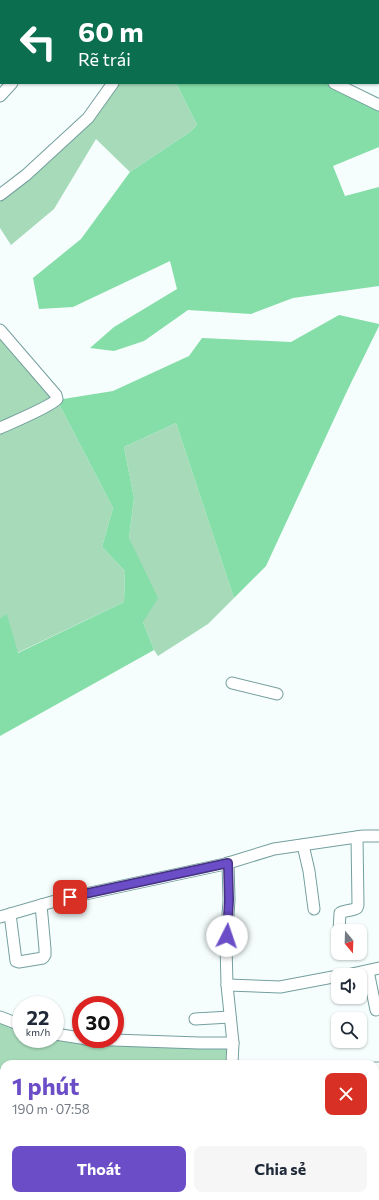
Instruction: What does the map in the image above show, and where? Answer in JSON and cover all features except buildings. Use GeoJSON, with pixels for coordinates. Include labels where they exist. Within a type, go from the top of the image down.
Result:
{"type":"FeatureCollection","features":[{"type":"Feature","properties":{"kind":"street"},"geometry":{"type":"LineString","coordinates":[[0,96],[11,84]]}},
{"type":"Feature","properties":{"kind":"street"},"geometry":{"type":"LineString","coordinates":[[0,195],[5,185],[26,175],[88,118],[112,84]]}},
{"type":"Feature","properties":{"kind":"street"},"geometry":{"type":"LineString","coordinates":[[336,84],[379,105]]}},
{"type":"Feature","properties":{"kind":"street"},"geometry":{"type":"LineString","coordinates":[[0,330],[56,395],[57,399],[55,402],[0,428]]}},
{"type":"Feature","properties":{"kind":"street"},"geometry":{"type":"LineString","coordinates":[[232,683],[276,694]]}},
{"type":"Feature","properties":{"kind":"street"},"geometry":{"type":"LineString","coordinates":[[40,905],[45,955],[43,958],[19,962],[16,961],[5,916],[40,905],[62,899],[228,863],[274,849],[357,837],[379,836]]}},
{"type":"Feature","properties":{"kind":"street"},"geometry":{"type":"LineString","coordinates":[[339,924],[340,913],[343,911],[352,911],[357,908],[357,837]]}},
{"type":"Feature","properties":{"kind":"street"},"geometry":{"type":"LineString","coordinates":[[303,845],[309,871],[314,909]]}},
{"type":"Feature","properties":{"kind":"street"},"geometry":{"type":"LineString","coordinates":[[228,863],[229,900],[226,945],[227,985],[233,1043],[232,1060]]}},
{"type":"Feature","properties":{"kind":"street"},"geometry":{"type":"LineString","coordinates":[[374,970],[376,1010]]}},
{"type":"Feature","properties":{"kind":"street"},"geometry":{"type":"LineString","coordinates":[[227,985],[280,987],[331,977]]}},
{"type":"Feature","properties":{"kind":"street"},"geometry":{"type":"LineString","coordinates":[[0,1017],[12,1022]]}},
{"type":"Feature","properties":{"kind":"street"},"geometry":{"type":"LineString","coordinates":[[196,1019],[230,1017]]}},
{"type":"Feature","properties":{"kind":"street"},"geometry":{"type":"LineString","coordinates":[[124,1040],[233,1043]]}},
{"type":"Feature","properties":{"kind":"green space"},"geometry":{"type":"Polygon","coordinates":[[[110,84],[176,84],[197,125],[190,132],[130,172],[96,139],[54,209],[11,245],[0,228],[0,194],[88,118],[110,84]]]}},
{"type":"Feature","properties":{"kind":"green space"},"geometry":{"type":"Polygon","coordinates":[[[176,84],[336,84],[379,105],[379,147],[333,166],[345,196],[379,187],[379,286],[293,298],[251,314],[188,310],[144,341],[114,351],[90,348],[114,327],[177,289],[170,261],[73,307],[39,309],[33,278],[81,239],[130,172],[190,132],[197,125],[176,84]]]}},
{"type":"Feature","properties":{"kind":"green space"},"geometry":{"type":"Polygon","coordinates":[[[339,315],[379,324],[379,326],[348,389],[266,566],[234,598],[176,423],[124,447],[134,498],[129,538],[158,598],[143,622],[154,650],[0,736],[0,618],[7,614],[18,653],[124,602],[125,571],[102,547],[113,508],[57,400],[113,391],[189,356],[202,338],[291,342],[339,315]]]}},
{"type":"Feature","properties":{"kind":"green space"},"geometry":{"type":"Polygon","coordinates":[[[0,331],[57,400],[113,508],[102,547],[125,571],[124,602],[17,653],[7,615],[0,618],[0,331]]]}},
{"type":"Feature","properties":{"kind":"green space"},"geometry":{"type":"Polygon","coordinates":[[[176,423],[234,598],[208,624],[158,656],[154,650],[143,622],[137,557],[129,538],[134,498],[124,447],[176,423]]]}},
{"type":"Feature","properties":{"kind":"green space"},"geometry":{"type":"Polygon","coordinates":[[[0,1017],[12,1022],[12,1048],[64,1048],[64,1040],[72,1040],[72,1048],[124,1048],[124,1041],[233,1043],[232,1060],[0,1060],[0,1017]]]}},
{"type":"Feature","properties":{"kind":"route"},"geometry":{"type":"LineString","coordinates":[[70,897],[228,863],[229,900],[227,936]]}}]}
